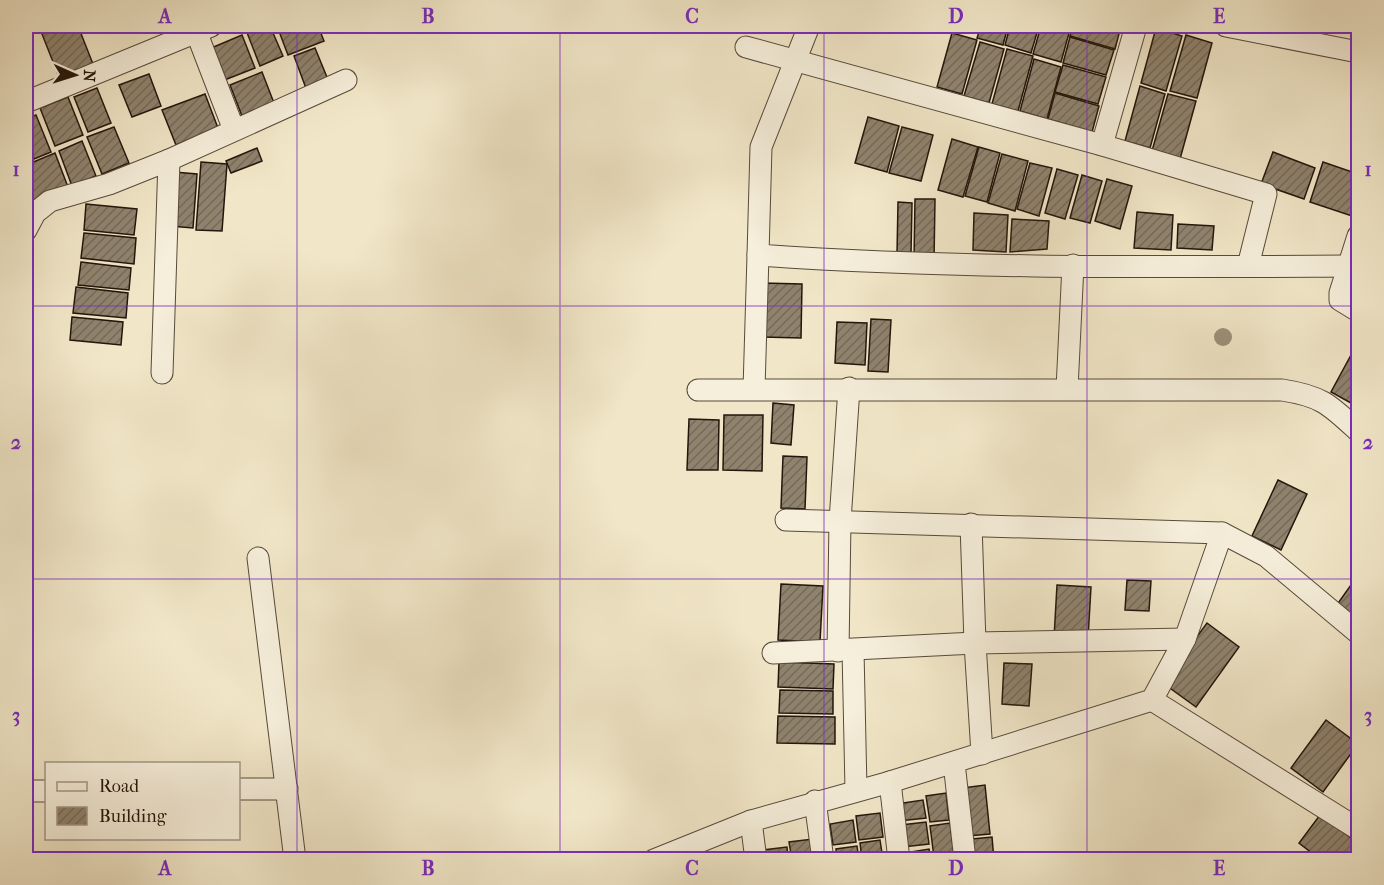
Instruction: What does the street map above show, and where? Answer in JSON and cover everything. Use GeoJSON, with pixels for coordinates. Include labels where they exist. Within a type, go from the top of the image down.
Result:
{"type":"FeatureCollection","features":[{"type":"Feature","properties":{"kind":"street"},"geometry":{"type":"LineString","coordinates":[[754,389],[760,147],[810,26]]}},
{"type":"Feature","properties":{"kind":"street"},"geometry":{"type":"LineString","coordinates":[[1102,145],[1136,26]]}},
{"type":"Feature","properties":{"kind":"street"},"geometry":{"type":"LineString","coordinates":[[1226,26],[1359,52]]}},
{"type":"Feature","properties":{"kind":"street"},"geometry":{"type":"LineString","coordinates":[[26,102],[201,27],[234,130]]}},
{"type":"Feature","properties":{"kind":"street"},"geometry":{"type":"LineString","coordinates":[[746,47],[1102,145],[1266,194],[1248,266]]}},
{"type":"Feature","properties":{"kind":"street"},"geometry":{"type":"LineString","coordinates":[[26,230],[35,213],[50,201],[109,184],[169,160],[346,80]]}},
{"type":"Feature","properties":{"kind":"street"},"geometry":{"type":"LineString","coordinates":[[162,373],[169,160]]}},
{"type":"Feature","properties":{"kind":"street"},"geometry":{"type":"LineString","coordinates":[[1359,236],[1347,266],[1340,300],[1359,311]]}},
{"type":"Feature","properties":{"kind":"street"},"geometry":{"type":"LineString","coordinates":[[758,255],[823,260],[1073,265],[1347,266]]}},
{"type":"Feature","properties":{"kind":"street"},"geometry":{"type":"LineString","coordinates":[[1067,389],[1073,265]]}},
{"type":"Feature","properties":{"kind":"street"},"geometry":{"type":"LineString","coordinates":[[849,388],[840,520],[845,650],[856,790]]}},
{"type":"Feature","properties":{"kind":"street"},"geometry":{"type":"LineString","coordinates":[[698,390],[849,388],[1282,390],[1314,395],[1332,406],[1359,431]]}},
{"type":"Feature","properties":{"kind":"street"},"geometry":{"type":"LineString","coordinates":[[786,520],[1222,533],[1266,556],[1359,633]]}},
{"type":"Feature","properties":{"kind":"street"},"geometry":{"type":"LineString","coordinates":[[971,524],[982,754]]}},
{"type":"Feature","properties":{"kind":"street"},"geometry":{"type":"LineString","coordinates":[[654,860],[685,853],[750,821],[815,801],[890,782],[1152,700],[1185,639],[1222,533]]}},
{"type":"Feature","properties":{"kind":"street"},"geometry":{"type":"LineString","coordinates":[[258,558],[295,860]]}},
{"type":"Feature","properties":{"kind":"street"},"geometry":{"type":"LineString","coordinates":[[773,653],[975,643],[1185,639]]}},
{"type":"Feature","properties":{"kind":"street"},"geometry":{"type":"LineString","coordinates":[[1152,700],[1359,829]]}},
{"type":"Feature","properties":{"kind":"street"},"geometry":{"type":"LineString","coordinates":[[954,762],[965,860]]}},
{"type":"Feature","properties":{"kind":"street"},"geometry":{"type":"LineString","coordinates":[[890,782],[899,860]]}},
{"type":"Feature","properties":{"kind":"street"},"geometry":{"type":"LineString","coordinates":[[240,789],[286,789]]}},
{"type":"Feature","properties":{"kind":"street"},"geometry":{"type":"LineString","coordinates":[[26,791],[45,791]]}},
{"type":"Feature","properties":{"kind":"street"},"geometry":{"type":"LineString","coordinates":[[815,801],[823,860]]}},
{"type":"Feature","properties":{"kind":"street"},"geometry":{"type":"LineString","coordinates":[[750,821],[756,860]]}},
{"type":"Feature","properties":{"kind":"building"},"geometry":{"type":"Polygon","coordinates":[[[37,26],[55,26],[39,32],[37,26]]]}},
{"type":"Feature","properties":{"kind":"building"},"geometry":{"type":"Polygon","coordinates":[[[63,26],[78,26],[93,64],[59,77],[42,34],[63,26]]]}},
{"type":"Feature","properties":{"kind":"building"},"geometry":{"type":"Polygon","coordinates":[[[258,26],[270,26],[283,56],[260,66],[246,30],[258,26]]]}},
{"type":"Feature","properties":{"kind":"building"},"geometry":{"type":"Polygon","coordinates":[[[277,26],[318,26],[324,41],[288,55],[277,26]]]}},
{"type":"Feature","properties":{"kind":"building"},"geometry":{"type":"Polygon","coordinates":[[[840,26],[867,26],[865,32],[840,26]]]}},
{"type":"Feature","properties":{"kind":"building"},"geometry":{"type":"Polygon","coordinates":[[[981,26],[1008,26],[1003,45],[977,38],[981,26]]]}},
{"type":"Feature","properties":{"kind":"building"},"geometry":{"type":"Polygon","coordinates":[[[1010,26],[1039,26],[1031,53],[1005,45],[1010,26]]]}},
{"type":"Feature","properties":{"kind":"building"},"geometry":{"type":"Polygon","coordinates":[[[1041,26],[1071,26],[1061,62],[1033,54],[1041,26]]]}},
{"type":"Feature","properties":{"kind":"building"},"geometry":{"type":"Polygon","coordinates":[[[1073,26],[1121,26],[1115,49],[1070,36],[1073,26]]]}},
{"type":"Feature","properties":{"kind":"building"},"geometry":{"type":"Polygon","coordinates":[[[1156,28],[1182,36],[1166,91],[1141,83],[1156,28]]]}},
{"type":"Feature","properties":{"kind":"building"},"geometry":{"type":"Polygon","coordinates":[[[952,33],[977,40],[962,94],[937,87],[952,33]]]}},
{"type":"Feature","properties":{"kind":"building"},"geometry":{"type":"Polygon","coordinates":[[[242,35],[255,68],[222,81],[209,49],[242,35]]]}},
{"type":"Feature","properties":{"kind":"building"},"geometry":{"type":"Polygon","coordinates":[[[1186,35],[1212,43],[1197,98],[1170,91],[1186,35]]]}},
{"type":"Feature","properties":{"kind":"building"},"geometry":{"type":"Polygon","coordinates":[[[1070,37],[1114,50],[1106,75],[1063,63],[1070,37]]]}},
{"type":"Feature","properties":{"kind":"building"},"geometry":{"type":"Polygon","coordinates":[[[980,42],[1004,49],[989,103],[964,96],[980,42]]]}},
{"type":"Feature","properties":{"kind":"building"},"geometry":{"type":"Polygon","coordinates":[[[315,48],[329,82],[307,91],[294,56],[315,48]]]}},
{"type":"Feature","properties":{"kind":"building"},"geometry":{"type":"Polygon","coordinates":[[[1007,49],[1033,56],[1018,111],[992,104],[1007,49]]]}},
{"type":"Feature","properties":{"kind":"building"},"geometry":{"type":"Polygon","coordinates":[[[1034,59],[1061,67],[1047,119],[1020,111],[1034,59]]]}},
{"type":"Feature","properties":{"kind":"building"},"geometry":{"type":"Polygon","coordinates":[[[1063,65],[1106,77],[1098,104],[1055,92],[1063,65]]]}},
{"type":"Feature","properties":{"kind":"building"},"geometry":{"type":"Polygon","coordinates":[[[262,72],[274,103],[242,116],[230,85],[262,72]]]}},
{"type":"Feature","properties":{"kind":"building"},"geometry":{"type":"Polygon","coordinates":[[[149,74],[161,106],[132,117],[119,85],[149,74]]]}},
{"type":"Feature","properties":{"kind":"building"},"geometry":{"type":"Polygon","coordinates":[[[1140,86],[1165,94],[1150,148],[1125,141],[1140,86]]]}},
{"type":"Feature","properties":{"kind":"building"},"geometry":{"type":"Polygon","coordinates":[[[97,88],[111,123],[88,132],[74,97],[97,88]]]}},
{"type":"Feature","properties":{"kind":"building"},"geometry":{"type":"Polygon","coordinates":[[[1055,93],[1099,106],[1092,132],[1048,119],[1055,93]]]}},
{"type":"Feature","properties":{"kind":"building"},"geometry":{"type":"Polygon","coordinates":[[[205,94],[218,128],[176,145],[162,110],[205,94]]]}},
{"type":"Feature","properties":{"kind":"building"},"geometry":{"type":"Polygon","coordinates":[[[1168,94],[1196,101],[1180,159],[1152,151],[1168,94]]]}},
{"type":"Feature","properties":{"kind":"building"},"geometry":{"type":"Polygon","coordinates":[[[68,97],[83,135],[55,146],[40,108],[68,97]]]}},
{"type":"Feature","properties":{"kind":"building"},"geometry":{"type":"Polygon","coordinates":[[[36,115],[51,152],[34,159],[26,136],[26,119],[36,115]]]}},
{"type":"Feature","properties":{"kind":"building"},"geometry":{"type":"Polygon","coordinates":[[[868,117],[899,126],[887,172],[855,163],[868,117]]]}},
{"type":"Feature","properties":{"kind":"building"},"geometry":{"type":"Polygon","coordinates":[[[114,127],[129,163],[102,174],[87,137],[114,127]]]}},
{"type":"Feature","properties":{"kind":"building"},"geometry":{"type":"Polygon","coordinates":[[[902,127],[933,135],[921,181],[889,173],[902,127]]]}},
{"type":"Feature","properties":{"kind":"building"},"geometry":{"type":"Polygon","coordinates":[[[952,139],[978,147],[963,197],[938,190],[952,139]]]}},
{"type":"Feature","properties":{"kind":"building"},"geometry":{"type":"Polygon","coordinates":[[[82,141],[96,176],[72,186],[59,151],[82,141]]]}},
{"type":"Feature","properties":{"kind":"building"},"geometry":{"type":"Polygon","coordinates":[[[979,147],[1000,153],[987,202],[965,196],[979,147]]]}},
{"type":"Feature","properties":{"kind":"building"},"geometry":{"type":"Polygon","coordinates":[[[257,148],[262,161],[231,173],[226,161],[257,148]]]}},
{"type":"Feature","properties":{"kind":"building"},"geometry":{"type":"Polygon","coordinates":[[[1273,152],[1315,168],[1304,199],[1261,184],[1273,152]]]}},
{"type":"Feature","properties":{"kind":"building"},"geometry":{"type":"Polygon","coordinates":[[[55,153],[68,187],[31,202],[26,187],[26,165],[55,153]]]}},
{"type":"Feature","properties":{"kind":"building"},"geometry":{"type":"Polygon","coordinates":[[[1002,154],[1028,161],[1015,211],[988,203],[1002,154]]]}},
{"type":"Feature","properties":{"kind":"building"},"geometry":{"type":"Polygon","coordinates":[[[201,162],[227,164],[222,231],[196,230],[201,162]]]}},
{"type":"Feature","properties":{"kind":"building"},"geometry":{"type":"Polygon","coordinates":[[[1323,162],[1358,174],[1358,218],[1310,202],[1323,162]]]}},
{"type":"Feature","properties":{"kind":"building"},"geometry":{"type":"Polygon","coordinates":[[[1030,163],[1052,168],[1039,216],[1017,209],[1030,163]]]}},
{"type":"Feature","properties":{"kind":"building"},"geometry":{"type":"Polygon","coordinates":[[[1057,169],[1078,175],[1065,219],[1045,213],[1057,169]]]}},
{"type":"Feature","properties":{"kind":"building"},"geometry":{"type":"Polygon","coordinates":[[[174,172],[197,174],[193,228],[170,226],[174,172]]]}},
{"type":"Feature","properties":{"kind":"building"},"geometry":{"type":"Polygon","coordinates":[[[1082,175],[1102,181],[1090,223],[1070,218],[1082,175]]]}},
{"type":"Feature","properties":{"kind":"building"},"geometry":{"type":"Polygon","coordinates":[[[1107,179],[1132,186],[1120,229],[1095,221],[1107,179]]]}},
{"type":"Feature","properties":{"kind":"building"},"geometry":{"type":"Polygon","coordinates":[[[915,199],[935,199],[934,262],[914,261],[915,199]]]}},
{"type":"Feature","properties":{"kind":"building"},"geometry":{"type":"Polygon","coordinates":[[[898,202],[912,203],[911,254],[897,254],[898,202]]]}},
{"type":"Feature","properties":{"kind":"building"},"geometry":{"type":"Polygon","coordinates":[[[86,204],[137,209],[134,235],[84,230],[86,204]]]}},
{"type":"Feature","properties":{"kind":"building"},"geometry":{"type":"Polygon","coordinates":[[[1137,212],[1173,215],[1171,250],[1134,248],[1137,212]]]}},
{"type":"Feature","properties":{"kind":"building"},"geometry":{"type":"Polygon","coordinates":[[[974,213],[1008,215],[1006,252],[973,250],[974,213]]]}},
{"type":"Feature","properties":{"kind":"building"},"geometry":{"type":"Polygon","coordinates":[[[1012,219],[1049,221],[1047,249],[1010,252],[1012,219]]]}},
{"type":"Feature","properties":{"kind":"building"},"geometry":{"type":"Polygon","coordinates":[[[1178,224],[1214,226],[1212,250],[1177,248],[1178,224]]]}},
{"type":"Feature","properties":{"kind":"building"},"geometry":{"type":"Polygon","coordinates":[[[84,233],[136,238],[134,264],[81,258],[84,233]]]}},
{"type":"Feature","properties":{"kind":"building"},"geometry":{"type":"Polygon","coordinates":[[[81,262],[131,268],[129,290],[78,285],[81,262]]]}},
{"type":"Feature","properties":{"kind":"building"},"geometry":{"type":"Polygon","coordinates":[[[762,283],[802,284],[801,338],[761,337],[762,283]]]}},
{"type":"Feature","properties":{"kind":"building"},"geometry":{"type":"Polygon","coordinates":[[[76,287],[128,293],[126,318],[73,313],[76,287]]]}},
{"type":"Feature","properties":{"kind":"building"},"geometry":{"type":"Polygon","coordinates":[[[72,317],[123,322],[121,345],[70,340],[72,317]]]}},
{"type":"Feature","properties":{"kind":"building"},"geometry":{"type":"Polygon","coordinates":[[[871,319],[891,320],[888,372],[868,371],[871,319]]]}},
{"type":"Feature","properties":{"kind":"building"},"geometry":{"type":"Polygon","coordinates":[[[837,322],[867,323],[865,365],[835,363],[837,322]]]}},
{"type":"Feature","properties":{"kind":"building"},"geometry":{"type":"Polygon","coordinates":[[[1358,342],[1358,407],[1331,392],[1358,342]]]}},
{"type":"Feature","properties":{"kind":"building"},"geometry":{"type":"Polygon","coordinates":[[[773,403],[794,405],[791,445],[771,443],[773,403]]]}},
{"type":"Feature","properties":{"kind":"building"},"geometry":{"type":"Polygon","coordinates":[[[724,415],[763,415],[762,471],[723,470],[724,415]]]}},
{"type":"Feature","properties":{"kind":"building"},"geometry":{"type":"Polygon","coordinates":[[[689,419],[719,420],[718,470],[687,470],[689,419]]]}},
{"type":"Feature","properties":{"kind":"building"},"geometry":{"type":"Polygon","coordinates":[[[783,456],[807,457],[805,509],[781,508],[783,456]]]}},
{"type":"Feature","properties":{"kind":"building"},"geometry":{"type":"Polygon","coordinates":[[[1278,480],[1307,494],[1281,550],[1252,536],[1278,480]]]}},
{"type":"Feature","properties":{"kind":"building"},"geometry":{"type":"Polygon","coordinates":[[[1358,528],[1358,541],[1352,536],[1358,528]]]}},
{"type":"Feature","properties":{"kind":"building"},"geometry":{"type":"Polygon","coordinates":[[[1358,575],[1358,623],[1336,606],[1358,575]]]}},
{"type":"Feature","properties":{"kind":"building"},"geometry":{"type":"Polygon","coordinates":[[[1127,580],[1151,581],[1149,611],[1125,610],[1127,580]]]}},
{"type":"Feature","properties":{"kind":"building"},"geometry":{"type":"Polygon","coordinates":[[[781,584],[823,586],[820,642],[778,640],[781,584]]]}},
{"type":"Feature","properties":{"kind":"building"},"geometry":{"type":"Polygon","coordinates":[[[1057,585],[1091,587],[1088,639],[1054,638],[1057,585]]]}},
{"type":"Feature","properties":{"kind":"building"},"geometry":{"type":"Polygon","coordinates":[[[1207,623],[1239,647],[1196,707],[1163,683],[1207,623]]]}},
{"type":"Feature","properties":{"kind":"building"},"geometry":{"type":"Polygon","coordinates":[[[779,662],[834,664],[833,689],[778,687],[779,662]]]}},
{"type":"Feature","properties":{"kind":"building"},"geometry":{"type":"Polygon","coordinates":[[[1004,663],[1032,664],[1029,706],[1002,704],[1004,663]]]}},
{"type":"Feature","properties":{"kind":"building"},"geometry":{"type":"Polygon","coordinates":[[[780,690],[833,691],[833,714],[779,713],[780,690]]]}},
{"type":"Feature","properties":{"kind":"building"},"geometry":{"type":"Polygon","coordinates":[[[778,716],[835,717],[835,744],[777,743],[778,716]]]}},
{"type":"Feature","properties":{"kind":"building"},"geometry":{"type":"Polygon","coordinates":[[[1326,720],[1358,744],[1323,792],[1291,768],[1326,720]]]}},
{"type":"Feature","properties":{"kind":"building"},"geometry":{"type":"Polygon","coordinates":[[[985,785],[990,834],[968,836],[963,788],[985,785]]]}},
{"type":"Feature","properties":{"kind":"building"},"geometry":{"type":"Polygon","coordinates":[[[946,793],[949,820],[930,822],[926,796],[946,793]]]}},
{"type":"Feature","properties":{"kind":"building"},"geometry":{"type":"Polygon","coordinates":[[[923,800],[926,818],[899,821],[897,804],[923,800]]]}},
{"type":"Feature","properties":{"kind":"building"},"geometry":{"type":"Polygon","coordinates":[[[880,813],[883,837],[859,840],[856,816],[880,813]]]}},
{"type":"Feature","properties":{"kind":"building"},"geometry":{"type":"Polygon","coordinates":[[[1320,815],[1358,843],[1356,860],[1321,860],[1299,843],[1320,815]]]}},
{"type":"Feature","properties":{"kind":"building"},"geometry":{"type":"Polygon","coordinates":[[[853,820],[856,842],[833,845],[830,824],[853,820]]]}},
{"type":"Feature","properties":{"kind":"building"},"geometry":{"type":"Polygon","coordinates":[[[926,822],[929,844],[903,847],[901,825],[926,822]]]}},
{"type":"Feature","properties":{"kind":"building"},"geometry":{"type":"Polygon","coordinates":[[[950,823],[954,854],[934,857],[930,826],[950,823]]]}},
{"type":"Feature","properties":{"kind":"building"},"geometry":{"type":"Polygon","coordinates":[[[992,837],[994,860],[974,860],[972,839],[992,837]]]}},
{"type":"Feature","properties":{"kind":"building"},"geometry":{"type":"Polygon","coordinates":[[[813,839],[815,860],[792,860],[789,842],[813,839]]]}},
{"type":"Feature","properties":{"kind":"building"},"geometry":{"type":"Polygon","coordinates":[[[880,840],[883,860],[862,860],[860,843],[880,840]]]}},
{"type":"Feature","properties":{"kind":"building"},"geometry":{"type":"Polygon","coordinates":[[[857,846],[859,860],[837,860],[836,849],[857,846]]]}},
{"type":"Feature","properties":{"kind":"building"},"geometry":{"type":"Polygon","coordinates":[[[787,847],[788,860],[764,860],[763,850],[787,847]]]}},
{"type":"Feature","properties":{"kind":"building"},"geometry":{"type":"Polygon","coordinates":[[[929,849],[931,860],[905,860],[904,853],[929,849]]]}},
{"type":"Feature","properties":{"kind":"building"},"geometry":{"type":"Polygon","coordinates":[[[26,854],[50,854],[50,860],[26,860],[26,854]]]}},
{"type":"Feature","properties":{"kind":"building"},"geometry":{"type":"Polygon","coordinates":[[[56,854],[78,855],[78,860],[56,860],[56,854]]]}}]}
